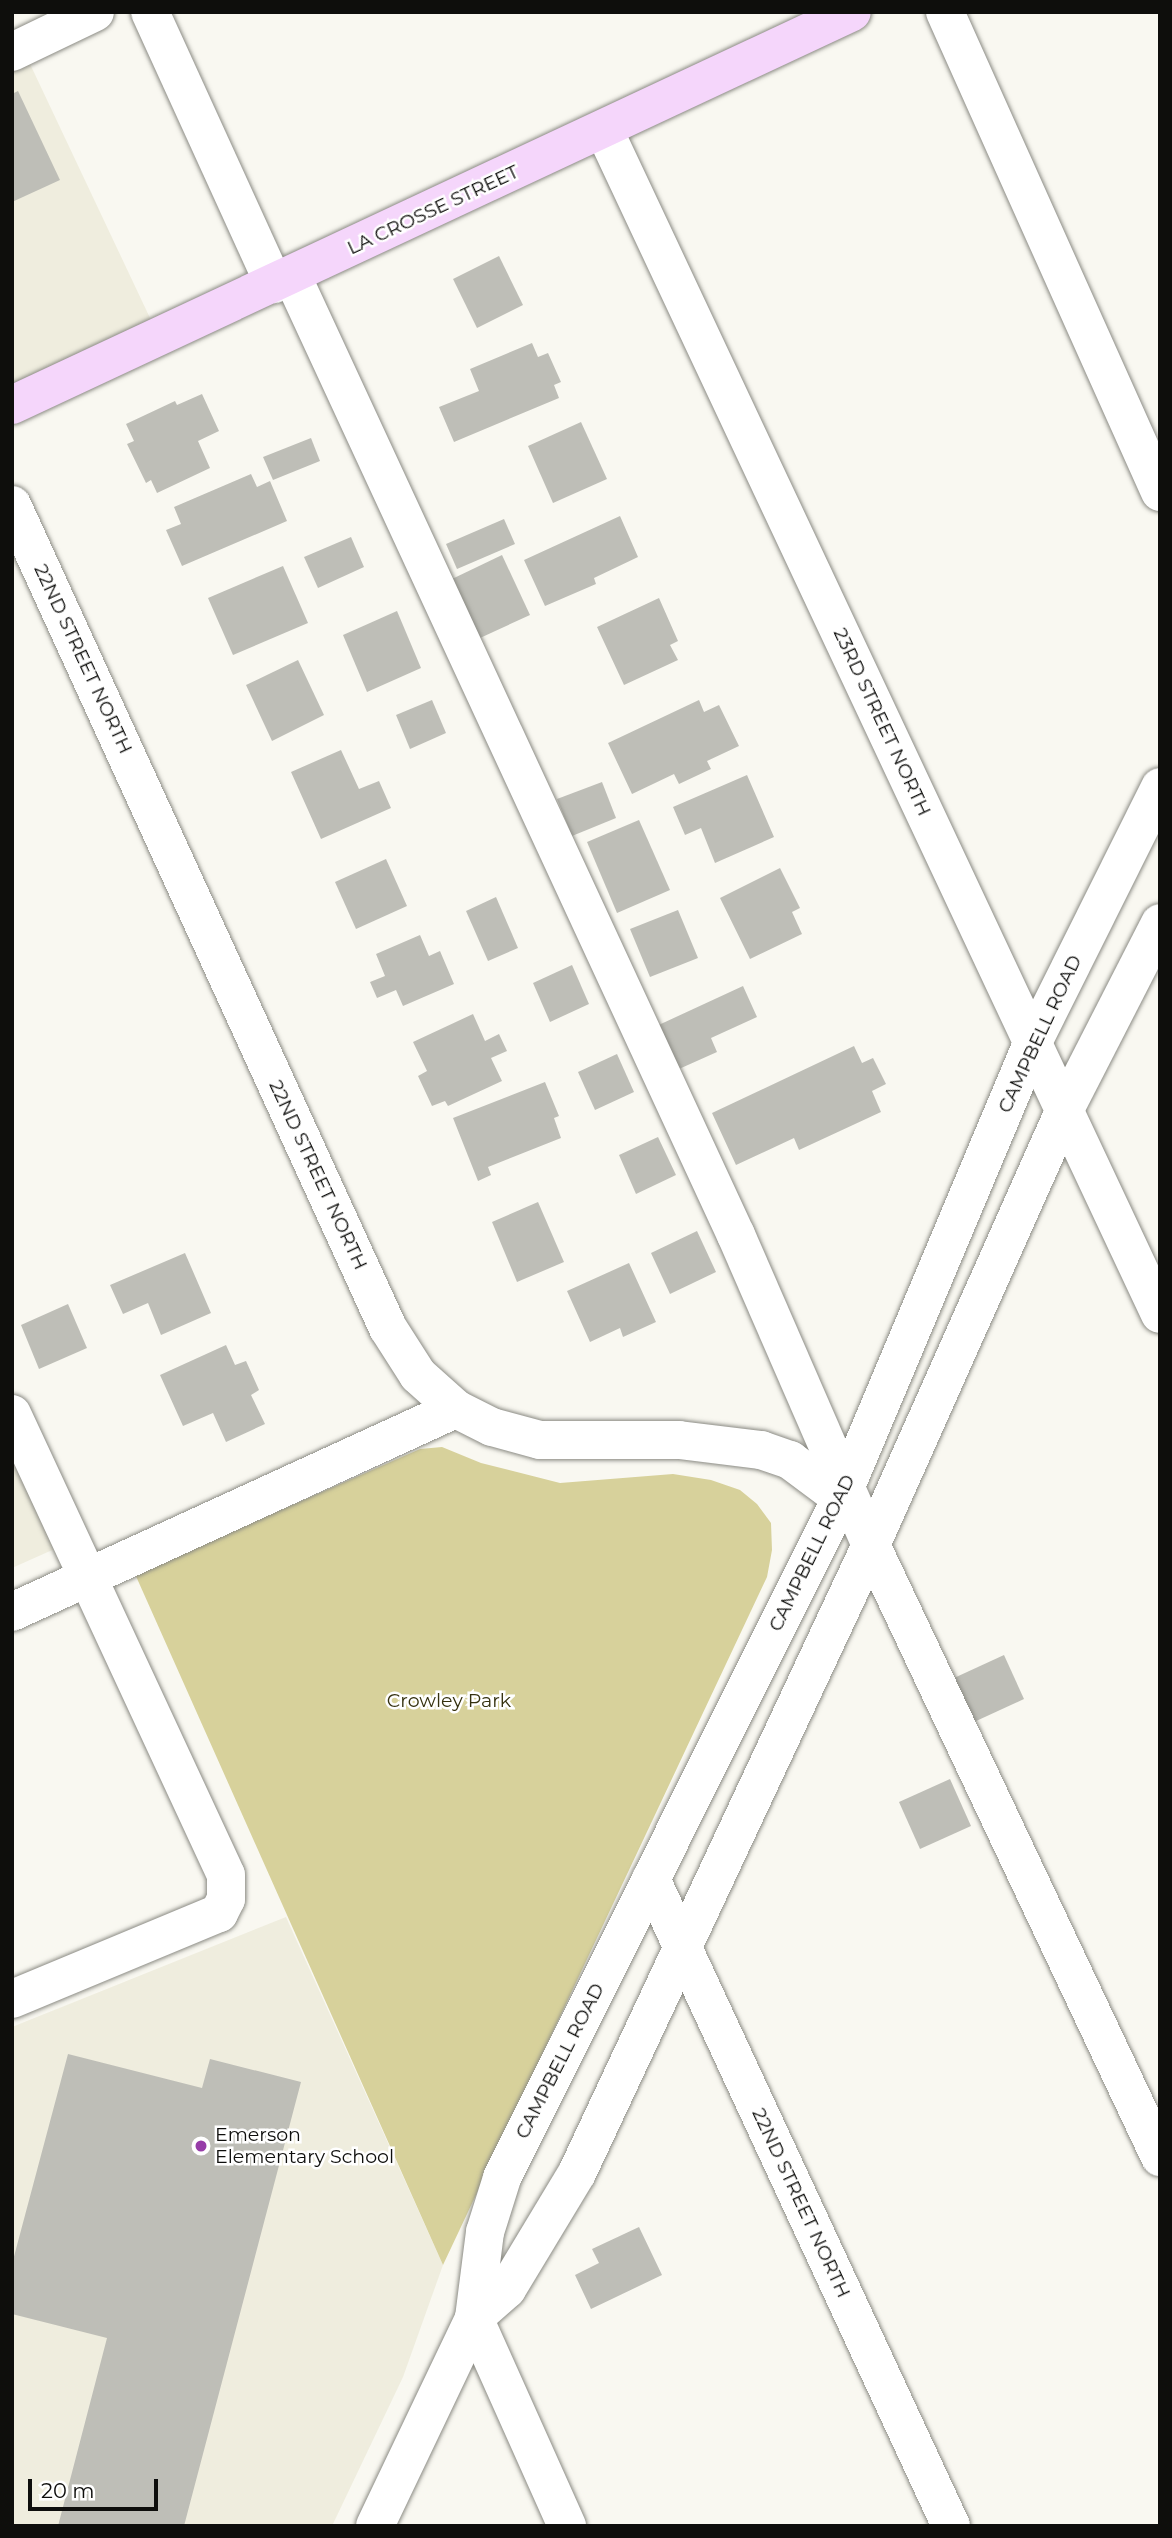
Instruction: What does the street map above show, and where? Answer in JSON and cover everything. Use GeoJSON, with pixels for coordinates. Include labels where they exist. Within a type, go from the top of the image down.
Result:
{"type":"FeatureCollection","features":[{"type":"Feature","properties":{"kind":"main road","name":"LA CROSSE STREET"},"geometry":{"type":"LineString","coordinates":[[12,405],[604,130],[836,16]]}},
{"type":"Feature","properties":{"kind":"street"},"geometry":{"type":"LineString","coordinates":[[12,52],[95,12]]}},
{"type":"Feature","properties":{"kind":"street"},"geometry":{"type":"LineString","coordinates":[[150,12],[283,280],[736,1235],[843,1492]]}},
{"type":"Feature","properties":{"kind":"street"},"geometry":{"type":"LineString","coordinates":[[945,12],[1160,492]]}},
{"type":"Feature","properties":{"kind":"street","name":"23RD STREET NORTH"},"geometry":{"type":"LineString","coordinates":[[604,130],[1160,1314]]}},
{"type":"Feature","properties":{"kind":"street","name":"22ND STREET NORTH"},"geometry":{"type":"LineString","coordinates":[[12,505],[388,1328],[418,1375],[456,1409],[492,1427],[540,1440],[679,1440],[761,1450],[790,1460],[843,1492],[871,1545],[1160,2157]]}},
{"type":"Feature","properties":{"kind":"street","name":"CAMPBELL ROAD"},"geometry":{"type":"LineString","coordinates":[[375,2526],[474,2318],[485,2232],[502,2178],[843,1492],[1032,1044],[1160,787]]}},
{"type":"Feature","properties":{"kind":"street","name":"CAMPBELL ROAD"},"geometry":{"type":"LineString","coordinates":[[474,2318],[507,2289],[536,2247],[577,2173],[871,1545],[1064,1111],[1160,923]]}},
{"type":"Feature","properties":{"kind":"street"},"geometry":{"type":"LineString","coordinates":[[12,1612],[456,1409]]}},
{"type":"Feature","properties":{"kind":"street"},"geometry":{"type":"LineString","coordinates":[[12,1414],[226,1875],[226,1899],[219,1913],[12,1999]]}},
{"type":"Feature","properties":{"kind":"street","name":"22ND STREET NORTH"},"geometry":{"type":"LineString","coordinates":[[651,1879],[951,2526]]}},
{"type":"Feature","properties":{"kind":"street"},"geometry":{"type":"LineString","coordinates":[[474,2318],[567,2526]]}},
{"type":"Feature","properties":{"kind":"shaded area"},"geometry":{"type":"Polygon","coordinates":[[[22,47],[159,337],[12,405],[12,52],[22,47]]]}},
{"type":"Feature","properties":{"kind":"shaded area"},"geometry":{"type":"Polygon","coordinates":[[[12,1452],[59,1547],[12,1568],[12,1452]]]}},
{"type":"Feature","properties":{"kind":"shaded area","name":"Emerson Elementary School"},"geometry":{"type":"Polygon","coordinates":[[[286,1917],[443,2265],[403,2377],[332,2526],[12,2526],[12,2027],[286,1917]]]}},
{"type":"Feature","properties":{"kind":"green space","name":"Crowley Park"},"geometry":{"type":"Polygon","coordinates":[[[442,1447],[481,1463],[560,1483],[673,1474],[711,1480],[740,1490],[757,1504],[771,1523],[772,1550],[767,1577],[443,2265],[135,1574],[420,1449],[442,1447]]]}},
{"type":"Feature","properties":{"kind":"building"},"geometry":{"type":"Polygon","coordinates":[[[18,91],[60,180],[12,202],[12,94],[18,91]]]}},
{"type":"Feature","properties":{"kind":"building"},"geometry":{"type":"Polygon","coordinates":[[[499,256],[523,305],[477,328],[453,279],[499,256]]]}},
{"type":"Feature","properties":{"kind":"building"},"geometry":{"type":"Polygon","coordinates":[[[532,343],[538,357],[548,353],[561,382],[554,385],[559,398],[454,442],[439,407],[479,391],[470,369],[532,343]]]}},
{"type":"Feature","properties":{"kind":"building"},"geometry":{"type":"Polygon","coordinates":[[[202,394],[219,431],[198,441],[210,468],[157,493],[151,480],[146,483],[127,444],[134,441],[126,424],[175,401],[177,405],[202,394]]]}},
{"type":"Feature","properties":{"kind":"building"},"geometry":{"type":"Polygon","coordinates":[[[581,422],[607,479],[553,503],[528,446],[581,422]]]}},
{"type":"Feature","properties":{"kind":"building"},"geometry":{"type":"Polygon","coordinates":[[[311,438],[320,461],[273,480],[263,457],[311,438]]]}},
{"type":"Feature","properties":{"kind":"building"},"geometry":{"type":"Polygon","coordinates":[[[251,474],[257,487],[270,481],[287,521],[182,566],[166,530],[181,524],[174,507],[251,474]]]}},
{"type":"Feature","properties":{"kind":"building"},"geometry":{"type":"Polygon","coordinates":[[[620,516],[638,557],[594,578],[596,584],[545,606],[524,560],[620,516]]]}},
{"type":"Feature","properties":{"kind":"building"},"geometry":{"type":"Polygon","coordinates":[[[504,519],[515,544],[457,569],[446,544],[504,519]]]}},
{"type":"Feature","properties":{"kind":"building"},"geometry":{"type":"Polygon","coordinates":[[[351,537],[364,567],[318,588],[304,557],[351,537]]]}},
{"type":"Feature","properties":{"kind":"building"},"geometry":{"type":"Polygon","coordinates":[[[502,555],[530,615],[480,638],[452,579],[502,555]]]}},
{"type":"Feature","properties":{"kind":"building"},"geometry":{"type":"Polygon","coordinates":[[[283,566],[308,623],[233,655],[208,598],[283,566]]]}},
{"type":"Feature","properties":{"kind":"building"},"geometry":{"type":"Polygon","coordinates":[[[659,598],[678,641],[670,645],[678,660],[624,685],[597,627],[659,598]]]}},
{"type":"Feature","properties":{"kind":"building"},"geometry":{"type":"Polygon","coordinates":[[[397,611],[421,668],[367,692],[343,635],[397,611]]]}},
{"type":"Feature","properties":{"kind":"building"},"geometry":{"type":"Polygon","coordinates":[[[298,660],[324,715],[272,741],[246,685],[298,660]]]}},
{"type":"Feature","properties":{"kind":"building"},"geometry":{"type":"Polygon","coordinates":[[[432,700],[446,733],[410,749],[396,715],[432,700]]]}},
{"type":"Feature","properties":{"kind":"building"},"geometry":{"type":"Polygon","coordinates":[[[699,700],[704,712],[719,705],[739,746],[707,761],[711,769],[679,784],[674,774],[632,794],[608,743],[699,700]]]}},
{"type":"Feature","properties":{"kind":"building"},"geometry":{"type":"Polygon","coordinates":[[[341,750],[359,789],[379,781],[391,808],[321,839],[291,772],[341,750]]]}},
{"type":"Feature","properties":{"kind":"building"},"geometry":{"type":"Polygon","coordinates":[[[747,775],[774,837],[715,863],[701,828],[685,835],[673,807],[747,775]]]}},
{"type":"Feature","properties":{"kind":"building"},"geometry":{"type":"Polygon","coordinates":[[[602,782],[616,818],[572,836],[557,799],[602,782]]]}},
{"type":"Feature","properties":{"kind":"building"},"geometry":{"type":"Polygon","coordinates":[[[639,820],[670,890],[617,913],[587,842],[639,820]]]}},
{"type":"Feature","properties":{"kind":"building"},"geometry":{"type":"Polygon","coordinates":[[[386,859],[407,906],[356,929],[335,882],[386,859]]]}},
{"type":"Feature","properties":{"kind":"building"},"geometry":{"type":"Polygon","coordinates":[[[780,868],[800,908],[792,912],[802,934],[750,959],[720,898],[780,868]]]}},
{"type":"Feature","properties":{"kind":"building"},"geometry":{"type":"Polygon","coordinates":[[[496,897],[518,948],[488,961],[466,911],[496,897]]]}},
{"type":"Feature","properties":{"kind":"building"},"geometry":{"type":"Polygon","coordinates":[[[678,910],[698,958],[650,977],[630,929],[678,910]]]}},
{"type":"Feature","properties":{"kind":"building"},"geometry":{"type":"Polygon","coordinates":[[[420,935],[429,956],[440,951],[454,984],[403,1006],[396,990],[377,998],[370,982],[385,976],[376,954],[420,935]]]}},
{"type":"Feature","properties":{"kind":"building"},"geometry":{"type":"Polygon","coordinates":[[[572,965],[589,1004],[550,1022],[533,983],[572,965]]]}},
{"type":"Feature","properties":{"kind":"building"},"geometry":{"type":"Polygon","coordinates":[[[743,986],[757,1017],[711,1038],[717,1052],[670,1073],[650,1029],[743,986]]]}},
{"type":"Feature","properties":{"kind":"building"},"geometry":{"type":"Polygon","coordinates":[[[473,1014],[485,1041],[499,1034],[507,1051],[491,1058],[502,1081],[448,1106],[445,1101],[432,1106],[418,1076],[427,1071],[413,1042],[473,1014]]]}},
{"type":"Feature","properties":{"kind":"building"},"geometry":{"type":"Polygon","coordinates":[[[854,1046],[862,1063],[873,1058],[886,1084],[872,1091],[881,1112],[799,1150],[794,1138],[736,1165],[712,1113],[854,1046]]]}},
{"type":"Feature","properties":{"kind":"building"},"geometry":{"type":"Polygon","coordinates":[[[617,1054],[634,1092],[595,1110],[578,1072],[617,1054]]]}},
{"type":"Feature","properties":{"kind":"building"},"geometry":{"type":"Polygon","coordinates":[[[545,1082],[559,1116],[554,1118],[561,1138],[488,1167],[491,1175],[478,1181],[453,1118],[545,1082]]]}},
{"type":"Feature","properties":{"kind":"building"},"geometry":{"type":"Polygon","coordinates":[[[658,1137],[676,1175],[636,1194],[619,1155],[658,1137]]]}},
{"type":"Feature","properties":{"kind":"building"},"geometry":{"type":"Polygon","coordinates":[[[538,1202],[564,1262],[517,1282],[492,1222],[538,1202]]]}},
{"type":"Feature","properties":{"kind":"building"},"geometry":{"type":"Polygon","coordinates":[[[697,1231],[716,1272],[670,1294],[651,1253],[697,1231]]]}},
{"type":"Feature","properties":{"kind":"building"},"geometry":{"type":"Polygon","coordinates":[[[185,1253],[211,1313],[161,1335],[148,1303],[123,1314],[110,1285],[185,1253]]]}},
{"type":"Feature","properties":{"kind":"building"},"geometry":{"type":"Polygon","coordinates":[[[629,1263],[656,1322],[623,1337],[620,1328],[590,1342],[567,1291],[629,1263]]]}},
{"type":"Feature","properties":{"kind":"building"},"geometry":{"type":"Polygon","coordinates":[[[68,1304],[87,1348],[39,1369],[21,1325],[68,1304]]]}},
{"type":"Feature","properties":{"kind":"building"},"geometry":{"type":"Polygon","coordinates":[[[226,1345],[235,1365],[246,1361],[259,1390],[251,1395],[265,1424],[226,1442],[213,1413],[183,1426],[160,1375],[226,1345]]]}},
{"type":"Feature","properties":{"kind":"building"},"geometry":{"type":"Polygon","coordinates":[[[1004,1655],[1024,1699],[974,1722],[954,1678],[1004,1655]]]}},
{"type":"Feature","properties":{"kind":"building"},"geometry":{"type":"Polygon","coordinates":[[[950,1779],[971,1826],[920,1849],[899,1802],[950,1779]]]}},
{"type":"Feature","properties":{"kind":"building"},"geometry":{"type":"Polygon","coordinates":[[[68,2054],[202,2088],[210,2059],[301,2082],[184,2526],[58,2526],[107,2338],[12,2314],[12,2264],[68,2054]]]}},
{"type":"Feature","properties":{"kind":"building"},"geometry":{"type":"Polygon","coordinates":[[[639,2227],[662,2275],[591,2309],[575,2275],[599,2263],[592,2249],[639,2227]]]}},
{"type":"Feature","properties":{"kind":"place","name":"Emerson Elementary School"},"geometry":{"type":"Point","coordinates":[201,2146]}}]}
